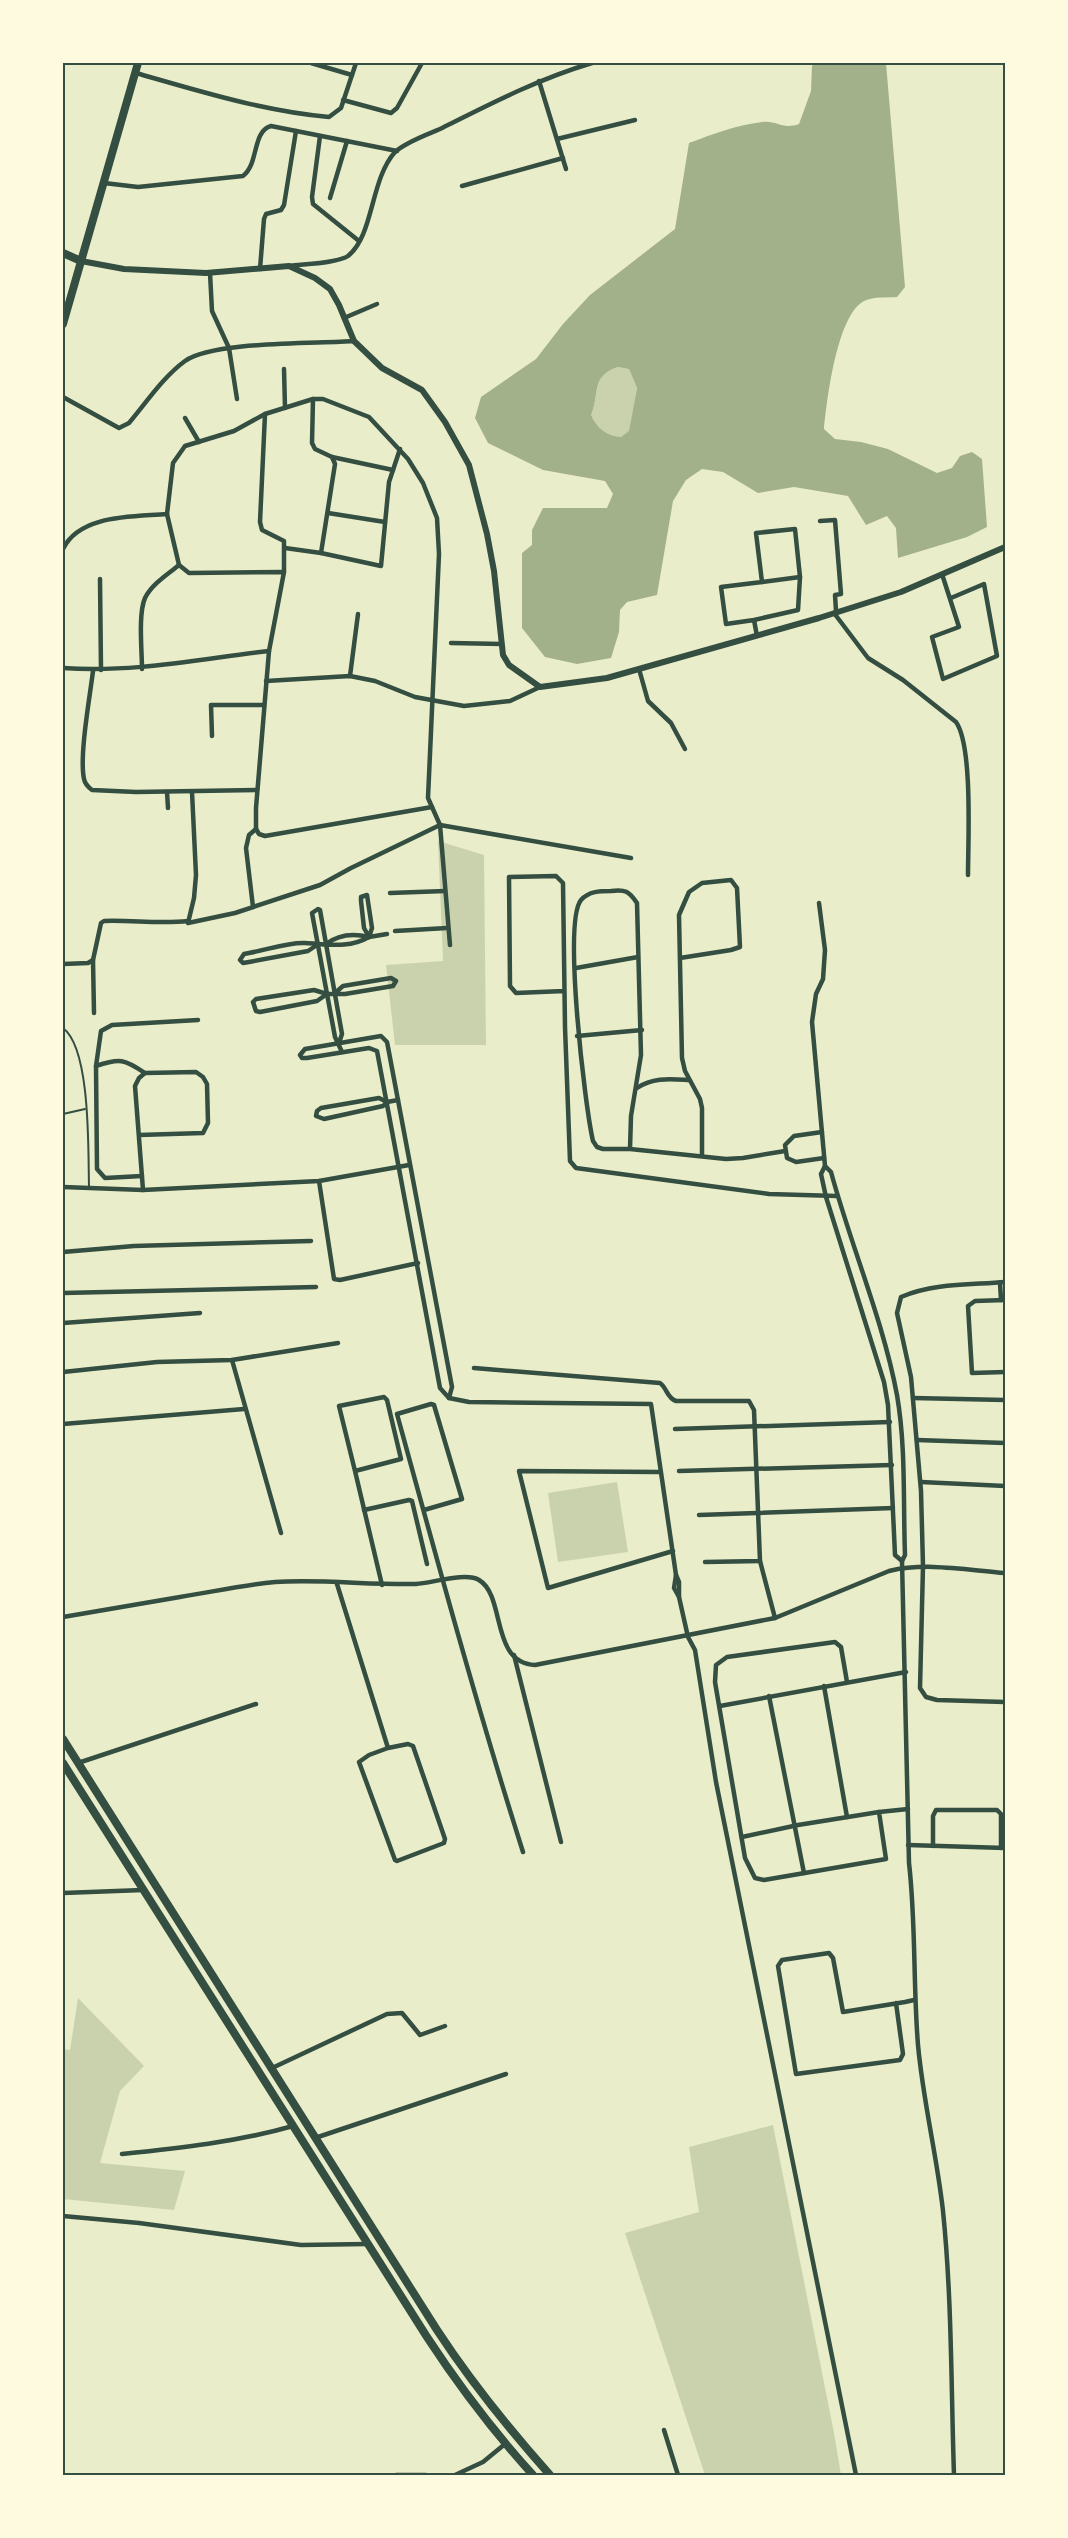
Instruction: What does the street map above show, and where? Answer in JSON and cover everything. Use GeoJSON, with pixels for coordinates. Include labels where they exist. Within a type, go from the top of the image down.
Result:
{"type":"FeatureCollection","features":[{"type":"Feature","properties":{"kind":"main road"},"geometry":{"type":"LineString","coordinates":[[63,324],[138,63]]}},
{"type":"Feature","properties":{"kind":"main road"},"geometry":{"type":"LineString","coordinates":[[63,253],[81,261]]}},
{"type":"Feature","properties":{"kind":"main road"},"geometry":{"type":"LineString","coordinates":[[64,1744],[465,2372],[514,2435],[550,2475]]}},
{"type":"Feature","properties":{"kind":"main road"},"geometry":{"type":"LineString","coordinates":[[63,1762],[455,2380],[505,2444],[534,2475]]}},
{"type":"Feature","properties":{"kind":"street"},"geometry":{"type":"LineString","coordinates":[[311,63],[352,75]]}},
{"type":"Feature","properties":{"kind":"street"},"geometry":{"type":"LineString","coordinates":[[136,73],[217,96],[329,117],[341,108],[356,63]]}},
{"type":"Feature","properties":{"kind":"street"},"geometry":{"type":"LineString","coordinates":[[343,100],[392,113],[422,63]]}},
{"type":"Feature","properties":{"kind":"street"},"geometry":{"type":"LineString","coordinates":[[81,261],[124,269],[210,273],[339,260],[348,255],[359,241],[381,171],[397,151],[495,100],[539,81],[592,63]]}},
{"type":"Feature","properties":{"kind":"street"},"geometry":{"type":"LineString","coordinates":[[539,81],[566,169]]}},
{"type":"Feature","properties":{"kind":"street"},"geometry":{"type":"LineString","coordinates":[[557,139],[635,120]]}},
{"type":"Feature","properties":{"kind":"street"},"geometry":{"type":"LineString","coordinates":[[104,183],[138,187],[243,176],[250,171],[261,134],[265,128],[271,126],[397,151]]}},
{"type":"Feature","properties":{"kind":"street"},"geometry":{"type":"LineString","coordinates":[[260,269],[264,219],[266,214],[281,210],[284,205],[296,131]]}},
{"type":"Feature","properties":{"kind":"street"},"geometry":{"type":"LineString","coordinates":[[320,136],[313,204],[359,241]]}},
{"type":"Feature","properties":{"kind":"street"},"geometry":{"type":"LineString","coordinates":[[330,198],[347,141]]}},
{"type":"Feature","properties":{"kind":"street"},"geometry":{"type":"LineString","coordinates":[[462,186],[563,158]]}},
{"type":"Feature","properties":{"kind":"street"},"geometry":{"type":"LineString","coordinates":[[289,266],[315,278],[330,289],[354,341],[382,368],[422,390],[446,422],[469,465],[487,534],[494,571],[503,655],[509,665],[540,687]]}},
{"type":"Feature","properties":{"kind":"street"},"geometry":{"type":"LineString","coordinates":[[210,273],[212,311],[229,348],[237,399]]}},
{"type":"Feature","properties":{"kind":"street"},"geometry":{"type":"LineString","coordinates":[[344,318],[377,304]]}},
{"type":"Feature","properties":{"kind":"street"},"geometry":{"type":"LineString","coordinates":[[63,397],[115,428],[124,427],[175,370],[195,355],[229,348],[354,341]]}},
{"type":"Feature","properties":{"kind":"street"},"geometry":{"type":"LineString","coordinates":[[284,369],[285,408]]}},
{"type":"Feature","properties":{"kind":"street"},"geometry":{"type":"LineString","coordinates":[[314,399],[312,443],[315,449],[332,457],[393,470]]}},
{"type":"Feature","properties":{"kind":"street"},"geometry":{"type":"LineString","coordinates":[[284,572],[189,573],[179,565],[167,514],[173,463],[185,446],[234,431],[265,414],[314,399],[333,402],[369,417],[400,449],[423,483],[437,518],[439,554],[428,798],[440,825],[450,945]]}},
{"type":"Feature","properties":{"kind":"street"},"geometry":{"type":"LineString","coordinates":[[265,414],[260,522],[262,530],[284,541],[285,548],[284,572],[269,651],[257,790],[256,829],[259,834],[266,836],[432,807]]}},
{"type":"Feature","properties":{"kind":"street"},"geometry":{"type":"LineString","coordinates":[[185,418],[199,442]]}},
{"type":"Feature","properties":{"kind":"street"},"geometry":{"type":"LineString","coordinates":[[285,548],[321,552],[381,566],[389,482],[400,449]]}},
{"type":"Feature","properties":{"kind":"street"},"geometry":{"type":"LineString","coordinates":[[321,552],[335,464],[332,457]]}},
{"type":"Feature","properties":{"kind":"street"},"geometry":{"type":"LineString","coordinates":[[328,513],[385,522]]}},
{"type":"Feature","properties":{"kind":"street"},"geometry":{"type":"LineString","coordinates":[[63,549],[67,541],[92,523],[167,514]]}},
{"type":"Feature","properties":{"kind":"street"},"geometry":{"type":"LineString","coordinates":[[820,522],[835,520],[842,594],[835,595],[835,612],[868,658],[903,680],[956,722],[962,730],[967,763],[968,876]]}},
{"type":"Feature","properties":{"kind":"street"},"geometry":{"type":"LineString","coordinates":[[762,582],[756,533],[795,529],[800,577],[798,610],[726,624],[721,587],[762,582],[800,577]]}},
{"type":"Feature","properties":{"kind":"street"},"geometry":{"type":"LineString","coordinates":[[266,681],[350,676],[375,681],[415,698],[433,699],[464,706],[492,703],[521,697],[540,687],[607,678],[757,636],[901,592],[1005,547]]}},
{"type":"Feature","properties":{"kind":"street"},"geometry":{"type":"LineString","coordinates":[[142,669],[142,608],[145,598],[153,587],[179,565]]}},
{"type":"Feature","properties":{"kind":"street"},"geometry":{"type":"LineString","coordinates":[[942,574],[959,627],[932,637],[943,679],[997,656],[984,584],[951,597]]}},
{"type":"Feature","properties":{"kind":"street"},"geometry":{"type":"LineString","coordinates":[[100,579],[101,670]]}},
{"type":"Feature","properties":{"kind":"street"},"geometry":{"type":"LineString","coordinates":[[350,676],[358,614]]}},
{"type":"Feature","properties":{"kind":"street"},"geometry":{"type":"LineString","coordinates":[[754,620],[757,636]]}},
{"type":"Feature","properties":{"kind":"street"},"geometry":{"type":"LineString","coordinates":[[451,643],[502,644]]}},
{"type":"Feature","properties":{"kind":"street"},"geometry":{"type":"LineString","coordinates":[[63,668],[93,671],[142,669],[190,660],[269,651]]}},
{"type":"Feature","properties":{"kind":"street"},"geometry":{"type":"LineString","coordinates":[[639,669],[648,701],[671,723],[685,749]]}},
{"type":"Feature","properties":{"kind":"street"},"geometry":{"type":"LineString","coordinates":[[93,671],[84,751],[84,779],[86,785],[92,790],[167,792],[257,790]]}},
{"type":"Feature","properties":{"kind":"street"},"geometry":{"type":"LineString","coordinates":[[212,736],[211,705],[264,705]]}},
{"type":"Feature","properties":{"kind":"street"},"geometry":{"type":"LineString","coordinates":[[167,792],[168,808]]}},
{"type":"Feature","properties":{"kind":"street"},"geometry":{"type":"LineString","coordinates":[[188,921],[195,898],[196,875],[192,792]]}},
{"type":"Feature","properties":{"kind":"street"},"geometry":{"type":"LineString","coordinates":[[94,1012],[93,960],[101,923],[104,921],[129,920],[161,924],[188,921],[188,923],[253,908],[320,885],[440,825],[631,858]]}},
{"type":"Feature","properties":{"kind":"street"},"geometry":{"type":"LineString","coordinates":[[253,908],[246,848],[249,836],[256,829]]}},
{"type":"Feature","properties":{"kind":"street"},"geometry":{"type":"LineString","coordinates":[[564,991],[516,993],[510,986],[509,878],[556,876],[563,883],[570,1161],[576,1168],[740,1191],[837,1196]]}},
{"type":"Feature","properties":{"kind":"street"},"geometry":{"type":"LineString","coordinates":[[680,958],[731,950],[740,946],[737,888],[731,880],[702,883],[689,892],[679,915],[682,1058],[702,1108],[702,1156]]}},
{"type":"Feature","properties":{"kind":"street"},"geometry":{"type":"LineString","coordinates":[[630,1149],[631,1116],[637,1088],[642,1030],[637,903],[630,893],[623,890],[591,892],[581,900],[576,912],[577,1036],[593,1141],[597,1147],[743,1158],[785,1151]]}},
{"type":"Feature","properties":{"kind":"street"},"geometry":{"type":"LineString","coordinates":[[390,893],[445,891]]}},
{"type":"Feature","properties":{"kind":"street"},"geometry":{"type":"LineString","coordinates":[[364,895],[367,895],[369,899],[372,928],[369,937],[364,928],[361,901],[364,895]]}},
{"type":"Feature","properties":{"kind":"street"},"geometry":{"type":"LineString","coordinates":[[819,903],[825,950],[823,979],[816,994],[812,1022],[825,1166],[821,1174],[826,1197],[884,1382],[890,1422],[895,1555],[902,1560]]}},
{"type":"Feature","properties":{"kind":"street"},"geometry":{"type":"LineString","coordinates":[[339,1043],[342,1034],[318,909],[312,913],[317,945],[335,1037],[342,1052]]}},
{"type":"Feature","properties":{"kind":"street"},"geometry":{"type":"LineString","coordinates":[[395,931],[447,928]]}},
{"type":"Feature","properties":{"kind":"street"},"geometry":{"type":"LineString","coordinates":[[326,944],[335,937],[356,933],[369,937]]}},
{"type":"Feature","properties":{"kind":"street"},"geometry":{"type":"LineString","coordinates":[[317,945],[308,951],[296,954],[243,963],[240,960],[244,954],[304,943],[335,946],[387,934]]}},
{"type":"Feature","properties":{"kind":"street"},"geometry":{"type":"LineString","coordinates":[[576,968],[638,957]]}},
{"type":"Feature","properties":{"kind":"street"},"geometry":{"type":"LineString","coordinates":[[63,964],[88,963],[93,960]]}},
{"type":"Feature","properties":{"kind":"street"},"geometry":{"type":"LineString","coordinates":[[327,994],[317,1001],[260,1012],[256,1011],[253,1002],[256,999],[314,990],[327,994],[345,994],[393,986],[396,981],[391,978],[343,986],[335,993]]}},
{"type":"Feature","properties":{"kind":"street"},"geometry":{"type":"LineString","coordinates":[[142,1176],[105,1178],[97,1169],[96,1066],[101,1031],[112,1025],[198,1020]]}},
{"type":"Feature","properties":{"kind":"street"},"geometry":{"type":"LineString","coordinates":[[577,1036],[642,1030]]}},
{"type":"Feature","properties":{"kind":"street"},"geometry":{"type":"LineString","coordinates":[[376,1049],[307,1058],[302,1058],[300,1054],[305,1049],[384,1038]]}},
{"type":"Feature","properties":{"kind":"street"},"geometry":{"type":"LineString","coordinates":[[384,1038],[376,1049],[400,1166],[440,1388],[448,1398],[469,1402],[651,1404],[676,1575],[679,1582],[678,1597],[688,1637],[695,1650],[716,1782],[856,2475]]}},
{"type":"Feature","properties":{"kind":"street"},"geometry":{"type":"LineString","coordinates":[[384,1038],[388,1047],[452,1387],[448,1398]]}},
{"type":"Feature","properties":{"kind":"street"},"geometry":{"type":"LineString","coordinates":[[96,1066],[110,1061],[127,1061],[145,1073],[196,1072],[203,1077],[207,1084],[208,1123],[203,1133],[140,1135]]}},
{"type":"Feature","properties":{"kind":"street"},"geometry":{"type":"LineString","coordinates":[[143,1190],[135,1086],[145,1073]]}},
{"type":"Feature","properties":{"kind":"street"},"geometry":{"type":"LineString","coordinates":[[637,1088],[647,1081],[669,1078],[689,1080]]}},
{"type":"Feature","properties":{"kind":"street"},"geometry":{"type":"LineString","coordinates":[[387,1102],[379,1098],[321,1108],[317,1111],[316,1116],[324,1119],[383,1106],[387,1102],[398,1100]]}},
{"type":"Feature","properties":{"kind":"street"},"geometry":{"type":"LineString","coordinates":[[822,1132],[794,1136],[785,1145],[785,1151],[787,1158],[796,1162],[824,1158]]}},
{"type":"Feature","properties":{"kind":"street"},"geometry":{"type":"LineString","coordinates":[[63,1187],[89,1186],[143,1190],[318,1181],[409,1165]]}},
{"type":"Feature","properties":{"kind":"street"},"geometry":{"type":"LineString","coordinates":[[825,1166],[831,1172],[886,1353],[897,1397],[902,1456],[905,1555],[902,1568],[908,1845],[913,1899],[914,2000],[919,2058],[936,2157],[946,2243],[954,2475]]}},
{"type":"Feature","properties":{"kind":"street"},"geometry":{"type":"LineString","coordinates":[[318,1181],[334,1278],[339,1280],[418,1263]]}},
{"type":"Feature","properties":{"kind":"street"},"geometry":{"type":"LineString","coordinates":[[63,1252],[134,1246],[311,1241]]}},
{"type":"Feature","properties":{"kind":"street"},"geometry":{"type":"LineString","coordinates":[[419,1272],[429,1270]]}},
{"type":"Feature","properties":{"kind":"street"},"geometry":{"type":"LineString","coordinates":[[1005,1372],[972,1373],[968,1306],[975,1301],[1003,1300],[1002,1282],[950,1285],[917,1290],[901,1297],[897,1313],[911,1377],[921,1482],[923,1566],[920,1688],[926,1697],[937,1700],[1005,1702]]}},
{"type":"Feature","properties":{"kind":"street"},"geometry":{"type":"LineString","coordinates":[[63,1293],[316,1287]]}},
{"type":"Feature","properties":{"kind":"street"},"geometry":{"type":"LineString","coordinates":[[63,1323],[200,1313]]}},
{"type":"Feature","properties":{"kind":"street"},"geometry":{"type":"LineString","coordinates":[[63,1372],[157,1362],[232,1360],[338,1343]]}},
{"type":"Feature","properties":{"kind":"street"},"geometry":{"type":"LineString","coordinates":[[232,1360],[244,1409],[281,1533]]}},
{"type":"Feature","properties":{"kind":"street"},"geometry":{"type":"LineString","coordinates":[[435,1361],[446,1360]]}},
{"type":"Feature","properties":{"kind":"street"},"geometry":{"type":"LineString","coordinates":[[474,1368],[660,1383],[671,1399],[676,1401],[743,1399],[753,1405],[760,1561],[775,1618]]}},
{"type":"Feature","properties":{"kind":"street"},"geometry":{"type":"LineString","coordinates":[[355,1471],[401,1459],[387,1400],[384,1397],[339,1406],[382,1585]]}},
{"type":"Feature","properties":{"kind":"street"},"geometry":{"type":"LineString","coordinates":[[913,1398],[1005,1400]]}},
{"type":"Feature","properties":{"kind":"street"},"geometry":{"type":"LineString","coordinates":[[424,1510],[462,1499],[434,1405],[431,1404],[397,1414],[478,1710],[523,1852]]}},
{"type":"Feature","properties":{"kind":"street"},"geometry":{"type":"LineString","coordinates":[[63,1424],[244,1409]]}},
{"type":"Feature","properties":{"kind":"street"},"geometry":{"type":"LineString","coordinates":[[675,1429],[890,1422]]}},
{"type":"Feature","properties":{"kind":"street"},"geometry":{"type":"LineString","coordinates":[[917,1440],[1005,1443]]}},
{"type":"Feature","properties":{"kind":"street"},"geometry":{"type":"LineString","coordinates":[[679,1472],[892,1465]]}},
{"type":"Feature","properties":{"kind":"street"},"geometry":{"type":"LineString","coordinates":[[660,1472],[519,1471],[548,1588],[673,1551]]}},
{"type":"Feature","properties":{"kind":"street"},"geometry":{"type":"LineString","coordinates":[[921,1482],[1005,1486]]}},
{"type":"Feature","properties":{"kind":"street"},"geometry":{"type":"LineString","coordinates":[[364,1510],[412,1501],[427,1564]]}},
{"type":"Feature","properties":{"kind":"street"},"geometry":{"type":"LineString","coordinates":[[699,1515],[893,1508]]}},
{"type":"Feature","properties":{"kind":"street"},"geometry":{"type":"LineString","coordinates":[[705,1562],[760,1561]]}},
{"type":"Feature","properties":{"kind":"street"},"geometry":{"type":"LineString","coordinates":[[513,1655],[524,1665],[535,1665],[688,1637],[775,1618],[889,1571],[902,1568],[923,1566],[1005,1574]]}},
{"type":"Feature","properties":{"kind":"street"},"geometry":{"type":"LineString","coordinates":[[63,1617],[245,1585],[278,1582],[382,1585],[444,1581],[468,1576],[479,1579],[487,1587],[498,1623],[513,1655],[561,1842]]}},
{"type":"Feature","properties":{"kind":"street"},"geometry":{"type":"LineString","coordinates":[[337,1584],[388,1748]]}},
{"type":"Feature","properties":{"kind":"street"},"geometry":{"type":"LineString","coordinates":[[847,1682],[842,1647],[835,1642],[727,1657],[716,1665],[714,1673],[745,1858],[754,1878],[764,1880],[886,1859],[879,1812]]}},
{"type":"Feature","properties":{"kind":"street"},"geometry":{"type":"LineString","coordinates":[[720,1706],[906,1672]]}},
{"type":"Feature","properties":{"kind":"street"},"geometry":{"type":"LineString","coordinates":[[824,1686],[847,1817]]}},
{"type":"Feature","properties":{"kind":"street"},"geometry":{"type":"LineString","coordinates":[[770,1696],[804,1873]]}},
{"type":"Feature","properties":{"kind":"street"},"geometry":{"type":"LineString","coordinates":[[78,1763],[256,1704]]}},
{"type":"Feature","properties":{"kind":"street"},"geometry":{"type":"LineString","coordinates":[[408,1744],[413,1746],[446,1839],[444,1843],[397,1861],[359,1762],[369,1755],[388,1748],[408,1744]]}},
{"type":"Feature","properties":{"kind":"street"},"geometry":{"type":"LineString","coordinates":[[742,1837],[847,1817],[908,1809]]}},
{"type":"Feature","properties":{"kind":"street"},"geometry":{"type":"LineString","coordinates":[[908,1845],[933,1846],[1003,1848],[1001,1814],[997,1810],[936,1810],[933,1816],[933,1846]]}},
{"type":"Feature","properties":{"kind":"street"},"geometry":{"type":"LineString","coordinates":[[63,1893],[143,1890]]}},
{"type":"Feature","properties":{"kind":"street"},"geometry":{"type":"LineString","coordinates":[[896,2003],[903,2054],[900,2060],[796,2074],[778,1966],[782,1960],[829,1953],[833,1958],[843,2012],[896,2003],[914,2000]]}},
{"type":"Feature","properties":{"kind":"street"},"geometry":{"type":"LineString","coordinates":[[270,2069],[387,2014],[402,2013],[420,2035],[446,2026]]}},
{"type":"Feature","properties":{"kind":"street"},"geometry":{"type":"LineString","coordinates":[[315,2138],[506,2074]]}},
{"type":"Feature","properties":{"kind":"street"},"geometry":{"type":"LineString","coordinates":[[122,2154],[251,2138],[295,2126]]}},
{"type":"Feature","properties":{"kind":"street"},"geometry":{"type":"LineString","coordinates":[[63,2216],[139,2223],[301,2245],[368,2244]]}},
{"type":"Feature","properties":{"kind":"street"},"geometry":{"type":"LineString","coordinates":[[664,2430],[678,2475]]}},
{"type":"Feature","properties":{"kind":"street"},"geometry":{"type":"LineString","coordinates":[[454,2475],[483,2462],[505,2444]]}},
{"type":"Feature","properties":{"kind":"street"},"geometry":{"type":"LineString","coordinates":[[396,2475],[426,2475]]}},
{"type":"Feature","properties":{"kind":"lane"},"geometry":{"type":"LineString","coordinates":[[63,1028],[76,1045],[83,1067],[89,1186]]}},
{"type":"Feature","properties":{"kind":"lane"},"geometry":{"type":"LineString","coordinates":[[63,1114],[85,1109]]}},
{"type":"Feature","properties":{"kind":"shaded area"},"geometry":{"type":"Polygon","coordinates":[[[815,63],[886,63],[905,287],[897,297],[864,301],[855,309],[847,323],[835,359],[824,429],[835,439],[861,442],[888,449],[937,473],[952,468],[960,456],[972,452],[982,459],[987,527],[967,537],[898,558],[896,528],[887,516],[866,525],[848,496],[794,487],[758,493],[723,472],[702,469],[686,480],[673,501],[657,595],[627,602],[620,610],[619,632],[611,658],[577,664],[545,657],[522,628],[522,553],[532,545],[532,530],[543,508],[607,508],[613,494],[605,481],[543,470],[488,443],[475,418],[481,397],[536,359],[563,324],[590,295],[675,229],[689,143],[753,123],[767,122],[788,126],[799,124],[811,91],[812,66],[815,63]],[[618,367],[603,375],[597,387],[591,415],[603,430],[621,437],[629,431],[637,388],[629,369],[618,367]]]}},
{"type":"Feature","properties":{"kind":"shaded area"},"geometry":{"type":"Polygon","coordinates":[[[618,367],[629,369],[637,388],[629,432],[621,437],[603,431],[591,415],[597,387],[603,375],[618,367]]]}},
{"type":"Feature","properties":{"kind":"shaded area"},"geometry":{"type":"Polygon","coordinates":[[[438,841],[484,855],[486,1045],[395,1045],[386,965],[443,961],[438,841]]]}},
{"type":"Feature","properties":{"kind":"shaded area"},"geometry":{"type":"Polygon","coordinates":[[[617,1482],[628,1552],[558,1562],[548,1493],[617,1482]]]}},
{"type":"Feature","properties":{"kind":"shaded area"},"geometry":{"type":"Polygon","coordinates":[[[78,1998],[144,2066],[120,2091],[100,2163],[185,2171],[174,2210],[63,2199],[63,2049],[70,2050],[78,1998]]]}},
{"type":"Feature","properties":{"kind":"shaded area"},"geometry":{"type":"Polygon","coordinates":[[[773,2125],[841,2475],[705,2475],[625,2233],[699,2212],[689,2147],[773,2125]]]}}]}
